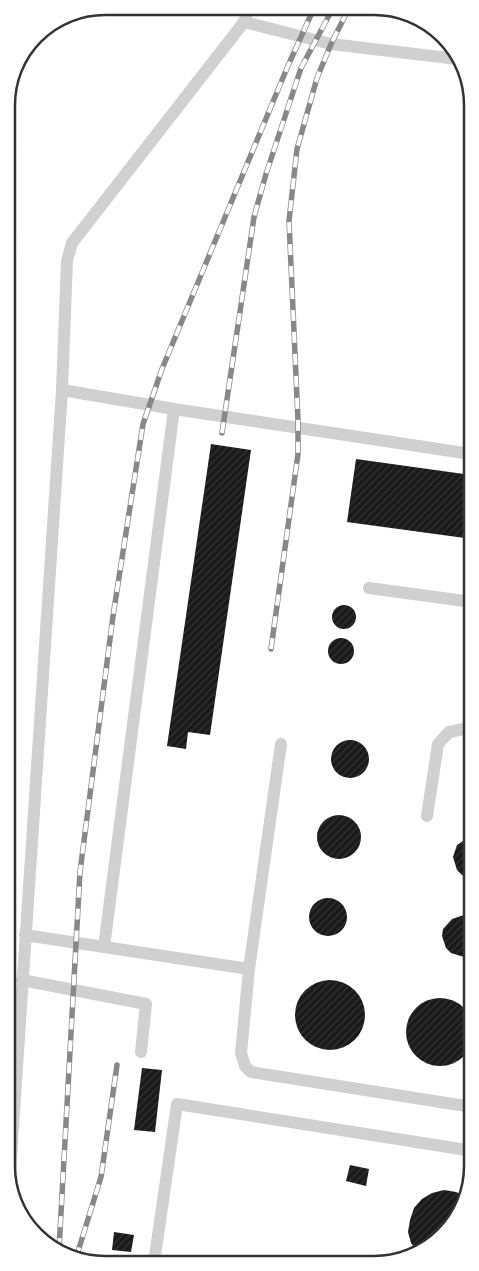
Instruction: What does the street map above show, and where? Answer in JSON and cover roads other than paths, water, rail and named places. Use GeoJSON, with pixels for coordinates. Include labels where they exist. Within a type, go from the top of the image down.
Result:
{"type":"FeatureCollection","features":[{"type":"Feature","properties":{"kind":"lane"},"geometry":{"type":"LineString","coordinates":[[15,1092],[62,390],[67,261],[72,243],[244,22],[246,15]]}},
{"type":"Feature","properties":{"kind":"lane"},"geometry":{"type":"LineString","coordinates":[[244,22],[331,44],[451,58]]}},
{"type":"Feature","properties":{"kind":"lane"},"geometry":{"type":"LineString","coordinates":[[62,390],[464,453]]}},
{"type":"Feature","properties":{"kind":"lane"},"geometry":{"type":"LineString","coordinates":[[104,947],[174,409]]}},
{"type":"Feature","properties":{"kind":"lane"},"geometry":{"type":"LineString","coordinates":[[370,588],[464,601]]}},
{"type":"Feature","properties":{"kind":"lane"},"geometry":{"type":"LineString","coordinates":[[427,816],[438,744],[449,732],[464,730]]}},
{"type":"Feature","properties":{"kind":"lane"},"geometry":{"type":"LineString","coordinates":[[281,744],[249,969],[241,1053],[245,1066],[251,1072],[464,1106]]}},
{"type":"Feature","properties":{"kind":"lane"},"geometry":{"type":"LineString","coordinates":[[25,935],[249,969]]}},
{"type":"Feature","properties":{"kind":"lane"},"geometry":{"type":"LineString","coordinates":[[22,980],[146,1004],[141,1052]]}},
{"type":"Feature","properties":{"kind":"lane"},"geometry":{"type":"LineString","coordinates":[[155,1256],[177,1104],[464,1150]]}},
{"type":"Feature","properties":{"kind":"railway"},"geometry":{"type":"LineString","coordinates":[[59,1244],[80,872],[113,616],[143,424],[162,369],[311,15]]}},
{"type":"Feature","properties":{"kind":"railway"},"geometry":{"type":"LineString","coordinates":[[222,433],[254,217],[301,68],[329,15]]}},
{"type":"Feature","properties":{"kind":"railway"},"geometry":{"type":"LineString","coordinates":[[271,649],[298,454],[289,221],[297,149],[317,78],[346,15]]}},
{"type":"Feature","properties":{"kind":"railway"},"geometry":{"type":"LineString","coordinates":[[78,1252],[101,1177],[117,1065]]}}]}
